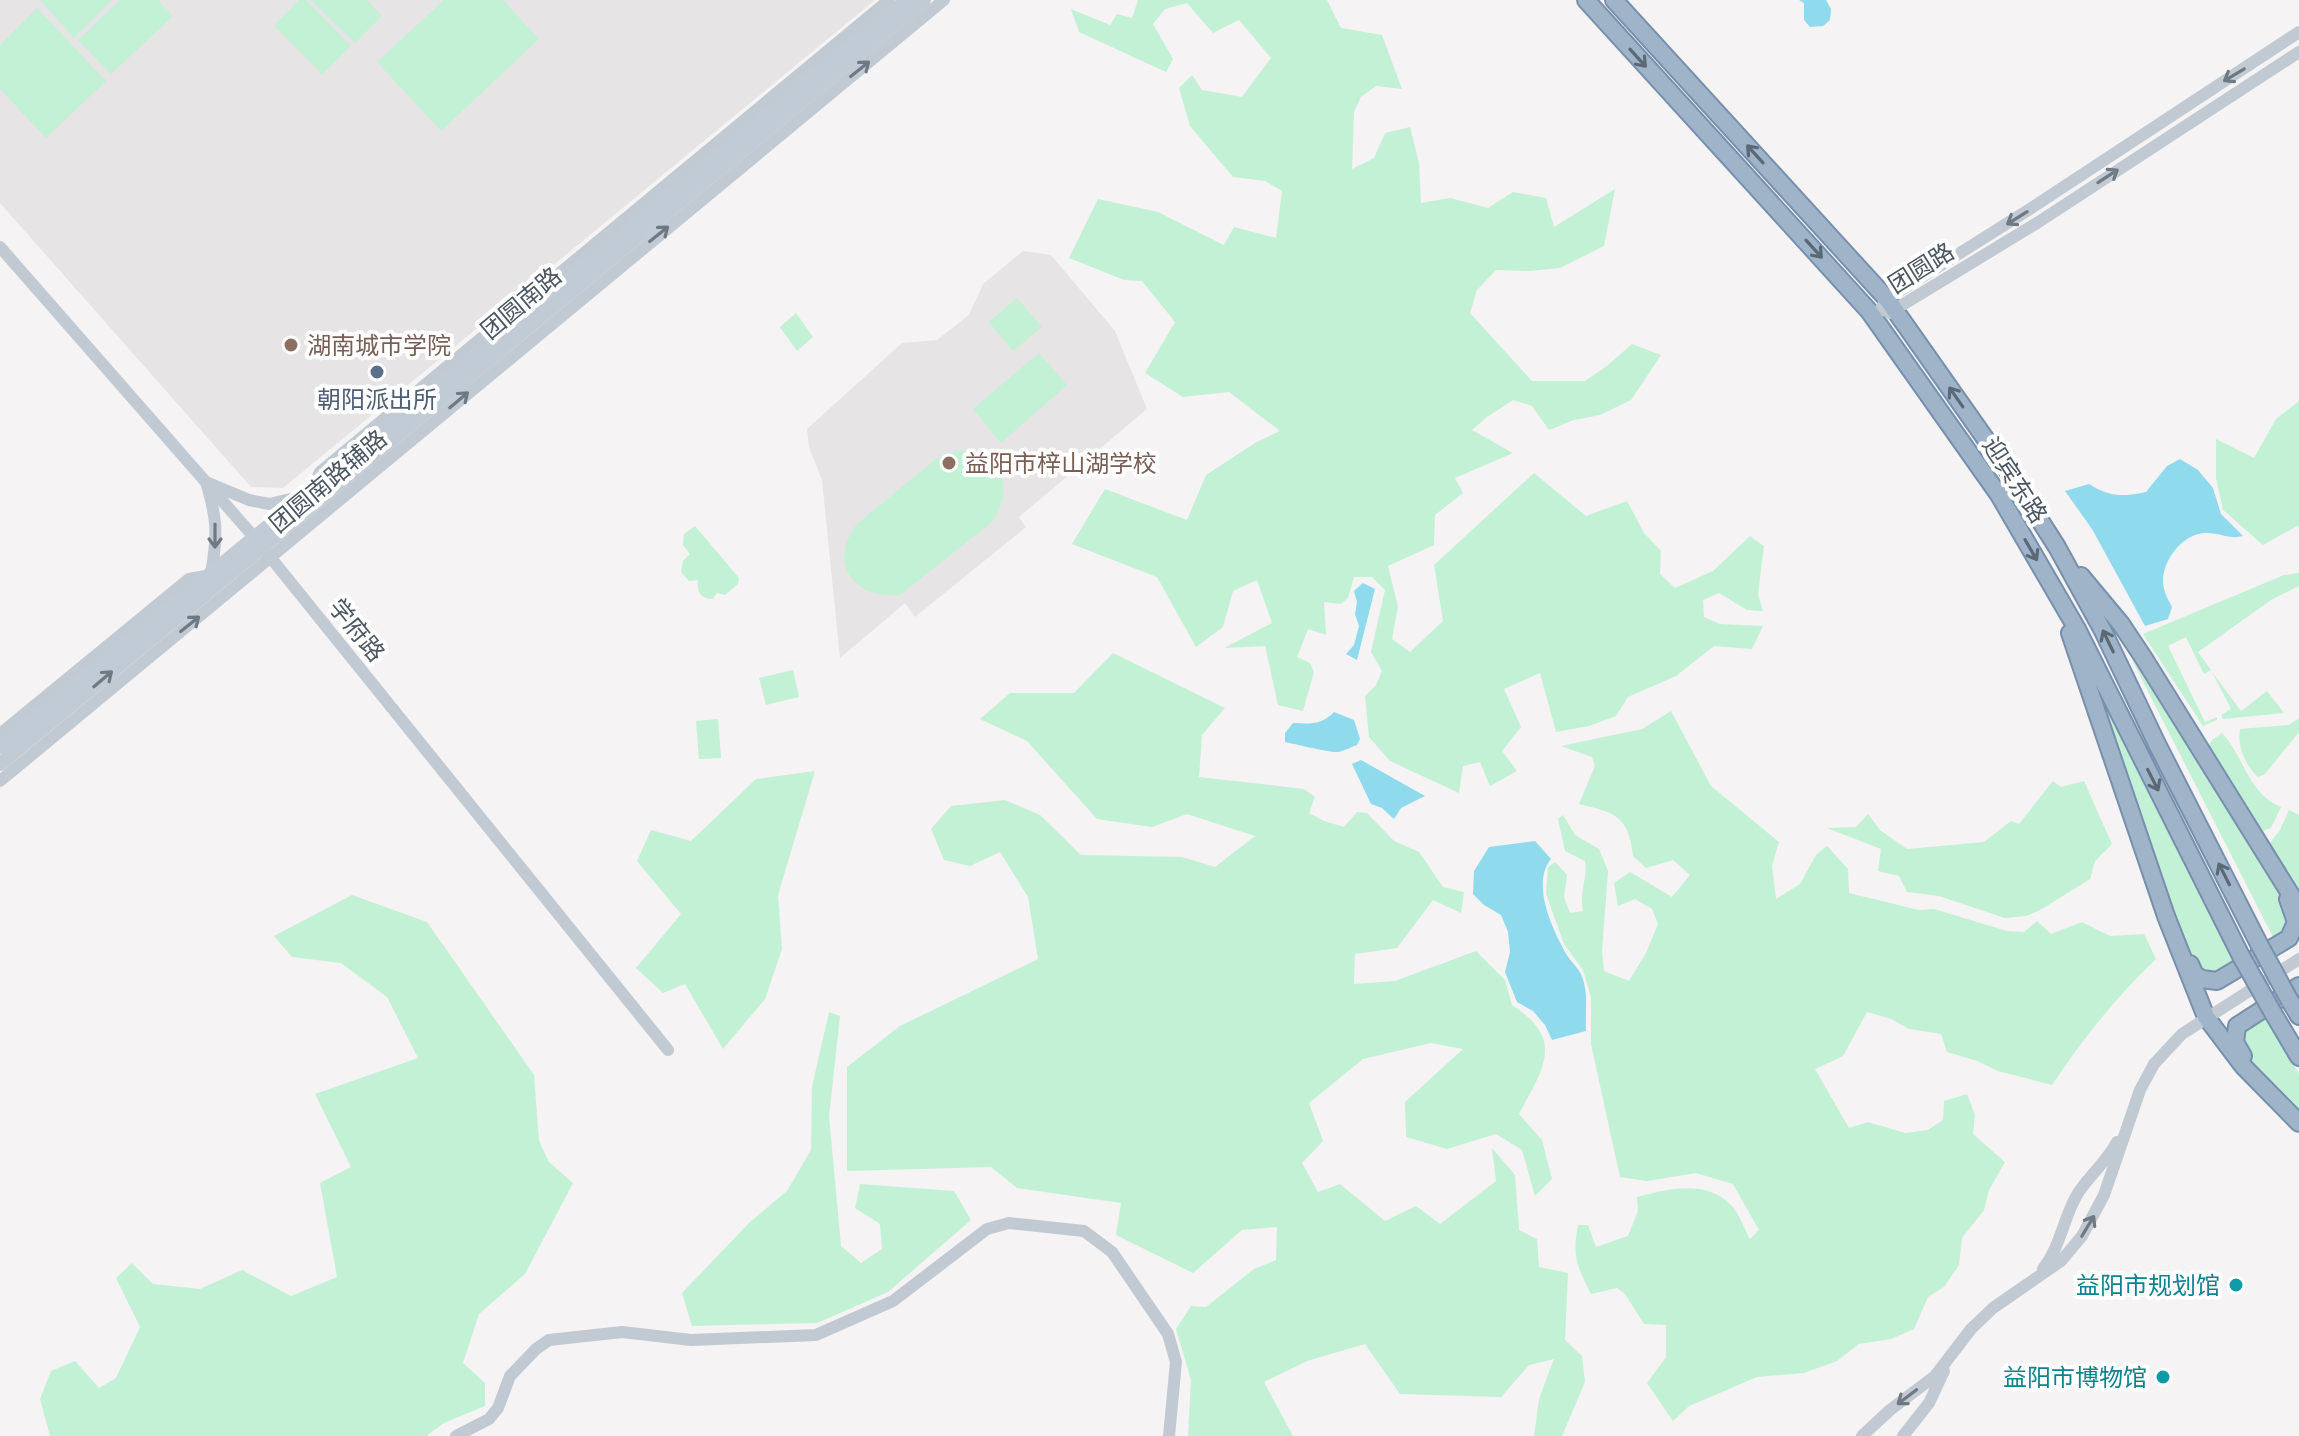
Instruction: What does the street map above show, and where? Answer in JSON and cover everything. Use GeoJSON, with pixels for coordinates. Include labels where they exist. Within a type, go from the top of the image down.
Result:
{"type":"FeatureCollection","features":[{"type":"Feature","properties":{"kind":"highway","name":"迎宾东路"},"geometry":{"type":"LineString","coordinates":[[1586,0],[1875,318],[1999,495],[2077,629],[2241,956],[2299,1057]]}},
{"type":"Feature","properties":{"kind":"highway","name":"迎宾东路"},"geometry":{"type":"LineString","coordinates":[[1614,0],[1892,305],[2013,478],[2057,547],[2103,631],[2157,744],[2295,1008]]}},
{"type":"Feature","properties":{"kind":"highway"},"geometry":{"type":"LineString","coordinates":[[2057,547],[2136,646],[2299,908]]}},
{"type":"Feature","properties":{"kind":"highway"},"geometry":{"type":"LineString","coordinates":[[2053,587],[2166,916],[2206,1017],[2243,1066],[2299,1123]]}},
{"type":"Feature","properties":{"kind":"highway"},"geometry":{"type":"LineString","coordinates":[[2166,916],[2195,975],[2217,981],[2289,938],[2293,931],[2295,915],[2273,866]]}},
{"type":"Feature","properties":{"kind":"highway"},"geometry":{"type":"LineString","coordinates":[[2276,1101],[2238,1049],[2235,1033],[2243,1020],[2299,986]]}},
{"type":"Feature","properties":{"kind":"main road","name":"团圆南路"},"geometry":{"type":"LineString","coordinates":[[0,747],[209,574],[262,548],[308,493],[907,0]]}},
{"type":"Feature","properties":{"kind":"main road","name":"团圆南路"},"geometry":{"type":"LineString","coordinates":[[0,764],[924,0]]}},
{"type":"Feature","properties":{"kind":"street","name":"团圆南路辅路"},"geometry":{"type":"LineString","coordinates":[[308,493],[320,472],[889,0]]}},
{"type":"Feature","properties":{"kind":"street","name":"团圆南路辅路"},"geometry":{"type":"LineString","coordinates":[[0,781],[262,548],[944,0]]}},
{"type":"Feature","properties":{"kind":"street","name":"团圆路"},"geometry":{"type":"LineString","coordinates":[[1875,318],[2033,207],[2299,32]]}},
{"type":"Feature","properties":{"kind":"street","name":"团圆路"},"geometry":{"type":"LineString","coordinates":[[1892,305],[2299,52]]}},
{"type":"Feature","properties":{"kind":"street","name":"学府路"},"geometry":{"type":"LineString","coordinates":[[0,247],[262,548],[668,1050]]}},
{"type":"Feature","properties":{"kind":"street"},"geometry":{"type":"LineString","coordinates":[[206,482],[249,500],[269,504],[308,493]]}},
{"type":"Feature","properties":{"kind":"street"},"geometry":{"type":"LineString","coordinates":[[0,734],[189,579],[209,574],[217,540],[214,510],[206,482]]}},
{"type":"Feature","properties":{"kind":"street"},"geometry":{"type":"LineString","coordinates":[[1862,1436],[1935,1376],[1971,1329],[1993,1308],[2061,1261],[2094,1217],[2140,1090],[2154,1064],[2182,1034],[2299,959]]}},
{"type":"Feature","properties":{"kind":"street"},"geometry":{"type":"LineString","coordinates":[[2034,1281],[2056,1252],[2067,1214],[2079,1193],[2106,1161],[2133,1112]]}},
{"type":"Feature","properties":{"kind":"street"},"geometry":{"type":"LineString","coordinates":[[456,1436],[489,1419],[498,1408],[510,1376],[549,1340],[622,1332],[691,1340],[816,1335],[893,1301],[987,1229],[1009,1223],[1084,1231],[1112,1252],[1168,1334],[1176,1362],[1169,1436]]}},
{"type":"Feature","properties":{"kind":"street"},"geometry":{"type":"LineString","coordinates":[[1903,1436],[1929,1403],[1950,1357]]}},
{"type":"Feature","properties":{"kind":"shaded area","name":"湖南城市学院"},"geometry":{"type":"Polygon","coordinates":[[[0,0],[875,0],[283,488],[251,487],[0,203],[0,0]]]}},
{"type":"Feature","properties":{"kind":"shaded area","name":"益阳市梓山湖学校"},"geometry":{"type":"Polygon","coordinates":[[[1023,251],[1051,255],[1115,331],[1147,409],[1019,517],[1026,527],[915,617],[905,603],[840,658],[822,480],[809,447],[807,429],[902,343],[937,340],[969,315],[983,284],[1023,251]]]}},
{"type":"Feature","properties":{"kind":"green space"},"geometry":{"type":"Polygon","coordinates":[[[40,0],[112,0],[74,38],[40,0]]]}},
{"type":"Feature","properties":{"kind":"green space"},"geometry":{"type":"Polygon","coordinates":[[[120,0],[158,0],[173,16],[111,74],[78,40],[120,0]]]}},
{"type":"Feature","properties":{"kind":"green space"},"geometry":{"type":"Polygon","coordinates":[[[299,0],[306,0],[351,46],[322,74],[274,26],[299,0]]]}},
{"type":"Feature","properties":{"kind":"green space"},"geometry":{"type":"Polygon","coordinates":[[[311,0],[367,0],[382,16],[355,43],[311,0]]]}},
{"type":"Feature","properties":{"kind":"green space"},"geometry":{"type":"Polygon","coordinates":[[[444,0],[503,0],[539,39],[441,131],[377,62],[444,0]]]}},
{"type":"Feature","properties":{"kind":"green space"},"geometry":{"type":"Polygon","coordinates":[[[1138,0],[1327,0],[1341,28],[1382,35],[1402,89],[1376,86],[1361,97],[1354,112],[1352,169],[1374,158],[1385,133],[1410,127],[1419,163],[1421,203],[1450,198],[1488,208],[1513,192],[1546,198],[1554,227],[1615,189],[1604,246],[1560,268],[1496,270],[1477,290],[1470,313],[1532,381],[1585,381],[1632,344],[1661,355],[1631,400],[1600,415],[1574,420],[1549,430],[1532,406],[1513,400],[1472,430],[1513,453],[1455,478],[1463,493],[1435,515],[1434,545],[1388,566],[1398,607],[1392,639],[1410,652],[1443,621],[1434,565],[1534,473],[1586,516],[1627,501],[1644,533],[1661,551],[1660,574],[1675,588],[1713,571],[1750,536],[1764,546],[1758,594],[1763,611],[1747,610],[1719,593],[1703,600],[1704,617],[1720,624],[1763,626],[1752,649],[1714,646],[1676,676],[1628,697],[1616,716],[1589,726],[1556,732],[1540,673],[1504,689],[1521,727],[1502,751],[1517,771],[1490,786],[1480,762],[1463,766],[1459,793],[1390,761],[1369,737],[1365,696],[1376,685],[1382,671],[1371,652],[1385,590],[1372,577],[1354,577],[1348,598],[1341,604],[1324,602],[1326,635],[1308,629],[1297,657],[1310,663],[1314,672],[1303,711],[1278,705],[1265,646],[1224,648],[1272,623],[1257,580],[1233,591],[1223,627],[1196,647],[1157,577],[1072,544],[1105,489],[1187,520],[1206,475],[1255,443],[1280,431],[1229,392],[1183,397],[1145,373],[1175,322],[1142,281],[1124,280],[1069,258],[1098,199],[1158,212],[1224,245],[1234,227],[1276,238],[1282,191],[1265,181],[1233,177],[1190,126],[1179,88],[1192,75],[1202,90],[1242,97],[1271,58],[1239,20],[1213,33],[1187,3],[1165,9],[1153,24],[1173,59],[1166,72],[1079,32],[1071,9],[1110,25],[1117,14],[1132,18],[1138,0]]]}},
{"type":"Feature","properties":{"kind":"green space"},"geometry":{"type":"Polygon","coordinates":[[[37,8],[106,81],[46,138],[0,89],[0,45],[37,8]]]}},
{"type":"Feature","properties":{"kind":"green space"},"geometry":{"type":"Polygon","coordinates":[[[1017,298],[1042,327],[1013,351],[989,322],[1017,298]]]}},
{"type":"Feature","properties":{"kind":"green space"},"geometry":{"type":"Polygon","coordinates":[[[796,313],[813,337],[797,351],[780,327],[796,313]]]}},
{"type":"Feature","properties":{"kind":"green space"},"geometry":{"type":"Polygon","coordinates":[[[1039,353],[1067,385],[1001,443],[973,409],[1039,353]]]}},
{"type":"Feature","properties":{"kind":"green space"},"geometry":{"type":"Polygon","coordinates":[[[2299,401],[2299,525],[2263,545],[2223,510],[2216,478],[2216,439],[2254,458],[2276,419],[2299,401]]]}},
{"type":"Feature","properties":{"kind":"green space"},"geometry":{"type":"Polygon","coordinates":[[[960,450],[986,459],[1001,476],[1003,497],[992,522],[900,595],[870,592],[858,585],[845,565],[848,538],[857,524],[936,459],[960,450]]]}},
{"type":"Feature","properties":{"kind":"green space"},"geometry":{"type":"Polygon","coordinates":[[[695,526],[739,578],[738,584],[725,595],[717,593],[713,599],[705,598],[699,591],[698,580],[689,581],[681,572],[683,561],[690,554],[683,545],[684,534],[695,526]]]}},
{"type":"Feature","properties":{"kind":"green space"},"geometry":{"type":"Polygon","coordinates":[[[2299,573],[2299,586],[2271,600],[2198,652],[2211,670],[2204,674],[2186,637],[2168,646],[2205,722],[2217,717],[2217,720],[2203,726],[2143,634],[2284,575],[2299,573]]]}},
{"type":"Feature","properties":{"kind":"green space"},"geometry":{"type":"Polygon","coordinates":[[[1113,653],[1225,708],[1202,735],[1199,777],[1304,789],[1315,797],[1309,813],[1344,827],[1357,812],[1367,813],[1394,841],[1419,852],[1443,887],[1464,892],[1461,913],[1433,900],[1397,948],[1355,954],[1354,984],[1395,981],[1476,951],[1505,980],[1512,1005],[1529,1018],[1539,1030],[1544,1043],[1542,1069],[1519,1114],[1542,1140],[1552,1179],[1535,1196],[1522,1150],[1496,1134],[1447,1149],[1406,1137],[1405,1102],[1463,1049],[1431,1043],[1363,1059],[1309,1103],[1323,1141],[1302,1163],[1318,1192],[1340,1184],[1385,1221],[1416,1206],[1440,1224],[1496,1181],[1492,1148],[1515,1175],[1519,1230],[1537,1239],[1539,1267],[1568,1273],[1565,1340],[1582,1356],[1585,1382],[1562,1436],[1534,1436],[1539,1399],[1554,1359],[1529,1365],[1501,1397],[1400,1394],[1365,1344],[1307,1361],[1264,1382],[1293,1436],[1188,1436],[1191,1380],[1176,1329],[1191,1306],[1206,1307],[1254,1269],[1276,1260],[1277,1227],[1242,1230],[1193,1273],[1116,1235],[1121,1203],[1017,1188],[991,1167],[847,1171],[847,1067],[900,1026],[1038,959],[1028,897],[1000,852],[970,866],[944,860],[931,829],[951,806],[1005,800],[1040,815],[1081,855],[1182,857],[1215,867],[1255,836],[1187,814],[1152,827],[1097,819],[1027,741],[980,719],[1010,693],[1074,693],[1113,653]]]}},
{"type":"Feature","properties":{"kind":"green space"},"geometry":{"type":"Polygon","coordinates":[[[2134,656],[2290,910],[2293,920],[2276,943],[2132,660],[2134,656]]]}},
{"type":"Feature","properties":{"kind":"green space"},"geometry":{"type":"Polygon","coordinates":[[[793,670],[799,697],[766,705],[759,678],[793,670]]]}},
{"type":"Feature","properties":{"kind":"green space"},"geometry":{"type":"Polygon","coordinates":[[[2212,672],[2241,711],[2267,691],[2284,713],[2223,719],[2221,715],[2231,709],[2212,672]]]}},
{"type":"Feature","properties":{"kind":"green space"},"geometry":{"type":"Polygon","coordinates":[[[1671,711],[1711,786],[1779,842],[1772,866],[1776,899],[1800,884],[1816,855],[1827,846],[1848,869],[1849,893],[1919,910],[1934,909],[2007,931],[2024,932],[2037,921],[2051,934],[2082,922],[2110,936],[2144,934],[2156,959],[2100,1019],[2052,1085],[1998,1071],[1947,1052],[1941,1034],[1909,1029],[1891,1019],[1867,1012],[1843,1056],[1815,1069],[1849,1128],[1868,1122],[1905,1133],[1928,1130],[1943,1120],[1944,1101],[1967,1094],[1975,1115],[1973,1134],[2005,1162],[1989,1190],[1984,1210],[1962,1238],[1959,1265],[1944,1287],[1928,1297],[1914,1329],[1891,1339],[1859,1344],[1837,1361],[1804,1373],[1757,1377],[1689,1406],[1673,1421],[1647,1383],[1666,1357],[1666,1325],[1644,1324],[1625,1294],[1617,1288],[1591,1294],[1577,1261],[1578,1225],[1588,1225],[1596,1247],[1628,1236],[1638,1211],[1637,1197],[1686,1188],[1721,1197],[1734,1208],[1750,1239],[1759,1230],[1733,1184],[1696,1173],[1647,1181],[1620,1177],[1591,1044],[1591,997],[1583,970],[1564,944],[1546,894],[1548,867],[1555,862],[1567,875],[1564,897],[1570,913],[1583,911],[1585,861],[1565,851],[1558,819],[1563,815],[1575,835],[1599,849],[1608,871],[1602,951],[1604,971],[1629,981],[1646,953],[1658,924],[1652,909],[1635,899],[1618,906],[1614,883],[1630,872],[1672,897],[1690,875],[1673,860],[1646,868],[1633,856],[1628,832],[1618,818],[1579,804],[1595,766],[1592,757],[1561,746],[1642,729],[1671,711]]]}},
{"type":"Feature","properties":{"kind":"green space"},"geometry":{"type":"Polygon","coordinates":[[[2106,713],[2237,966],[2214,978],[2194,965],[2172,916],[2104,718],[2106,713]]]}},
{"type":"Feature","properties":{"kind":"green space"},"geometry":{"type":"Polygon","coordinates":[[[2299,718],[2299,732],[2265,774],[2258,777],[2243,755],[2240,729],[2289,725],[2299,718]]]}},
{"type":"Feature","properties":{"kind":"green space"},"geometry":{"type":"Polygon","coordinates":[[[718,719],[721,758],[699,759],[696,721],[718,719]]]}},
{"type":"Feature","properties":{"kind":"green space"},"geometry":{"type":"Polygon","coordinates":[[[2222,733],[2261,793],[2281,807],[2271,828],[2263,831],[2209,745],[2222,733]]]}},
{"type":"Feature","properties":{"kind":"green space"},"geometry":{"type":"Polygon","coordinates":[[[815,771],[778,895],[782,949],[765,999],[723,1049],[685,984],[663,993],[636,968],[681,914],[637,861],[651,830],[691,841],[756,779],[815,771]]]}},
{"type":"Feature","properties":{"kind":"green space"},"geometry":{"type":"Polygon","coordinates":[[[2053,781],[2061,787],[2084,781],[2112,844],[2095,861],[2090,879],[2026,916],[2005,918],[1939,896],[1907,892],[1899,876],[1878,871],[1881,849],[1827,828],[1856,827],[1868,814],[1880,830],[1907,849],[1984,842],[2011,821],[2019,824],[2053,781]]]}},
{"type":"Feature","properties":{"kind":"green space"},"geometry":{"type":"Polygon","coordinates":[[[2289,810],[2299,815],[2299,889],[2270,843],[2289,810]]]}},
{"type":"Feature","properties":{"kind":"green space"},"geometry":{"type":"Polygon","coordinates":[[[352,895],[427,922],[534,1075],[539,1141],[549,1162],[573,1183],[525,1274],[479,1314],[463,1363],[485,1383],[485,1406],[444,1423],[426,1436],[50,1436],[40,1399],[51,1371],[75,1361],[99,1388],[116,1378],[140,1327],[116,1278],[132,1263],[153,1284],[200,1289],[242,1270],[291,1296],[337,1277],[320,1183],[351,1167],[315,1094],[418,1058],[387,997],[341,963],[292,957],[274,936],[352,895]]]}},
{"type":"Feature","properties":{"kind":"green space"},"geometry":{"type":"Polygon","coordinates":[[[829,1012],[840,1016],[829,1116],[841,1246],[861,1263],[882,1249],[880,1224],[855,1208],[860,1184],[954,1191],[971,1220],[888,1292],[817,1323],[692,1326],[682,1293],[749,1223],[787,1191],[811,1150],[812,1087],[829,1012]]]}},
{"type":"Feature","properties":{"kind":"green space"},"geometry":{"type":"Polygon","coordinates":[[[2261,1012],[2299,1074],[2299,1117],[2242,1052],[2238,1032],[2261,1012]]]}},
{"type":"Feature","properties":{"kind":"water"},"geometry":{"type":"Polygon","coordinates":[[[1799,0],[1826,0],[1831,9],[1830,20],[1823,26],[1810,27],[1804,20],[1804,3],[1799,0]]]}},
{"type":"Feature","properties":{"kind":"water"},"geometry":{"type":"Polygon","coordinates":[[[2180,459],[2198,470],[2213,488],[2221,514],[2243,536],[2205,533],[2181,543],[2170,558],[2164,575],[2164,590],[2172,607],[2168,619],[2145,626],[2092,529],[2065,491],[2089,484],[2116,495],[2146,492],[2167,466],[2180,459]]]}},
{"type":"Feature","properties":{"kind":"water"},"geometry":{"type":"Polygon","coordinates":[[[1363,583],[1375,589],[1357,660],[1346,654],[1354,645],[1359,626],[1354,591],[1363,583]]]}},
{"type":"Feature","properties":{"kind":"water"},"geometry":{"type":"Polygon","coordinates":[[[1334,712],[1354,720],[1360,739],[1357,745],[1334,752],[1285,742],[1285,733],[1293,723],[1320,721],[1334,712]]]}},
{"type":"Feature","properties":{"kind":"water"},"geometry":{"type":"Polygon","coordinates":[[[1361,760],[1425,796],[1401,808],[1394,819],[1382,808],[1371,804],[1352,764],[1361,760]]]}},
{"type":"Feature","properties":{"kind":"water"},"geometry":{"type":"Polygon","coordinates":[[[1535,841],[1551,859],[1543,879],[1548,915],[1565,952],[1581,974],[1586,995],[1586,1031],[1552,1040],[1533,1011],[1517,1002],[1505,972],[1510,952],[1508,932],[1501,915],[1473,894],[1474,871],[1489,847],[1535,841]]]}},
{"type":"Feature","properties":{"kind":"place","name":"湖南城市学院"},"geometry":{"type":"Point","coordinates":[291,345]}},
{"type":"Feature","properties":{"kind":"place","name":"朝阳派出所"},"geometry":{"type":"Point","coordinates":[377,372]}},
{"type":"Feature","properties":{"kind":"place","name":"益阳市梓山湖学校"},"geometry":{"type":"Point","coordinates":[949,463]}},
{"type":"Feature","properties":{"kind":"place","name":"益阳市规划馆"},"geometry":{"type":"Point","coordinates":[2236,1285]}},
{"type":"Feature","properties":{"kind":"place","name":"益阳市博物馆"},"geometry":{"type":"Point","coordinates":[2163,1377]}}]}
